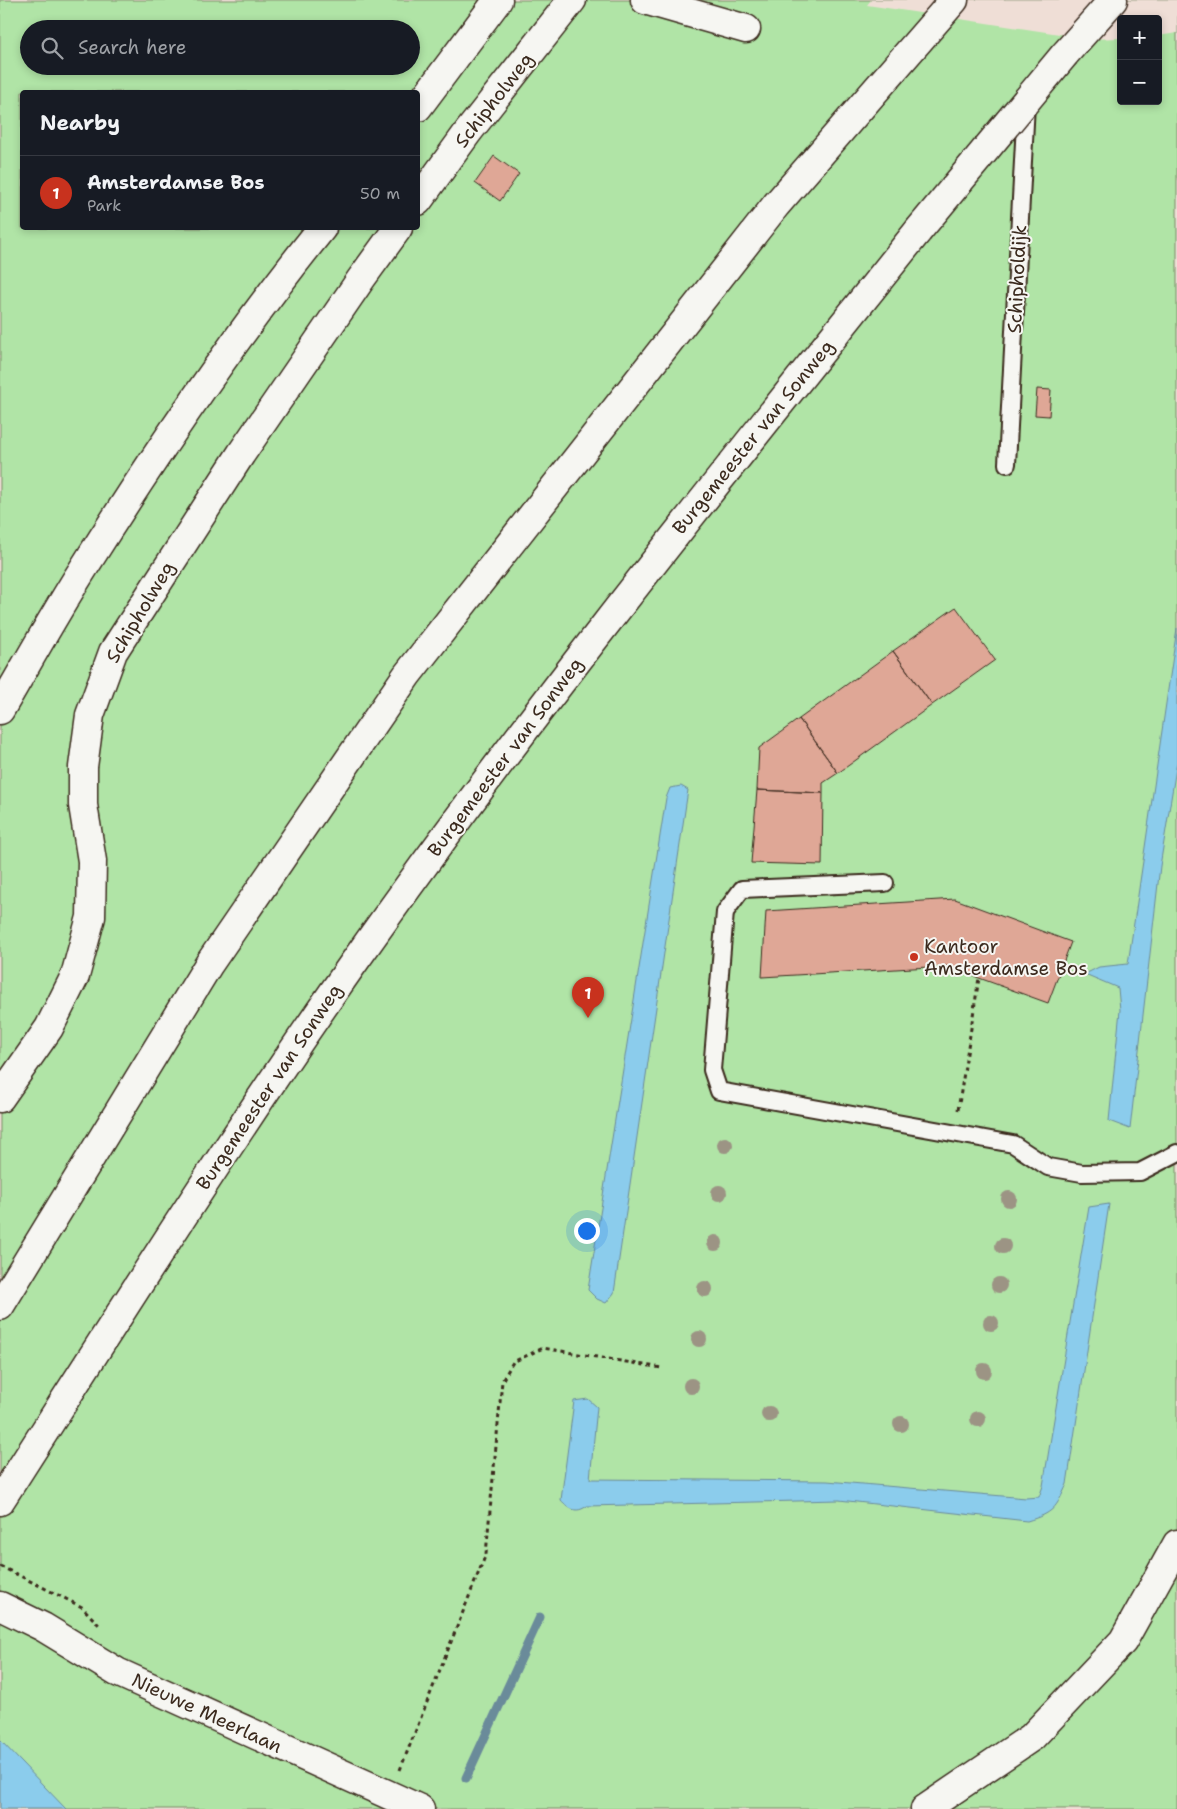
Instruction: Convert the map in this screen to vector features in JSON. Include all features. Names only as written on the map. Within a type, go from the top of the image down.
[{"type":"main road","points":[[420,105],[498,0]]},
{"type":"main road","name":"Schipholweg","points":[[420,198],[468,132],[572,0]]},
{"type":"main road","points":[[645,0],[746,29]]},
{"type":"main road","points":[[0,1306],[209,964],[407,675],[776,205],[954,0]]},
{"type":"main road","name":"Burgemeester van Sonweg","points":[[0,1501],[234,1137],[354,962],[441,841],[643,574],[918,231],[1065,54],[1114,0]]},
{"type":"main road","points":[[0,710],[84,567],[180,421],[288,270],[320,230]]},
{"type":"main road","name":"Schipholweg","points":[[0,1098],[49,1028],[75,976],[91,917],[92,860],[84,805],[83,766],[90,715],[113,652],[246,446],[397,230]]},
{"type":"main road","points":[[925,1809],[1032,1737],[1123,1641],[1177,1544]]},
{"type":"main road","name":"Nieuwe Meerlaan","points":[[0,1606],[43,1626],[117,1672],[420,1809]]},
{"type":"lane","name":"Schipholdijk","points":[[1007,464],[1026,94]]},
{"type":"lane","points":[[885,883],[742,889],[725,912],[712,1070],[719,1092],[1013,1144],[1048,1167],[1082,1173],[1140,1172],[1177,1153]]},
{"type":"path","points":[[954,1134],[979,978]]},
{"type":"path","points":[[397,1776],[486,1554],[502,1381],[513,1362],[543,1348],[662,1368]]},
{"type":"green space","points":[[0,0],[1177,0],[1177,1809],[0,1809]]},
{"type":"water","points":[[1177,628],[1177,762],[1160,866],[1130,1129],[1109,1121],[1120,1010],[1118,988],[1085,974],[1099,967],[1128,964]]},
{"type":"water","points":[[681,786],[688,790],[614,1293],[606,1303],[597,1299],[588,1290],[666,798],[670,788]]},
{"type":"water","points":[[1109,1204],[1067,1484],[1057,1504],[1049,1512],[1027,1521],[839,1500],[587,1506],[576,1510],[567,1506],[561,1500],[574,1401],[588,1399],[597,1407],[590,1479],[827,1481],[1026,1498],[1039,1497],[1043,1486],[1089,1207]]},
{"type":"water","points":[[0,1740],[66,1809],[0,1809]]},
{"type":"pier","points":[[871,0],[1177,0],[1177,33],[1162,35],[1162,15],[1117,15],[1117,38],[1092,39],[867,5]]},
{"type":"building","points":[[494,156],[519,174],[500,201],[475,183]]},
{"type":"building","points":[[1037,389],[1051,390],[1049,416],[1035,415]]},
{"type":"building","points":[[956,607],[995,660],[932,705],[893,651]]},
{"type":"building","points":[[893,651],[932,705],[838,773],[799,719]]},
{"type":"building","points":[[799,719],[838,773],[823,783],[823,793],[757,790],[759,748]]},
{"type":"building","points":[[757,790],[823,793],[822,865],[751,863]]},
{"type":"building","name":"Kantoor Amsterdamse Bos","points":[[955,899],[1071,942],[1048,1003],[946,966],[762,977],[766,911]]},
{"type":"waterway","points":[[466,1778],[540,1617]]},
{"type":"place","name":"Kantoor Amsterdamse Bos","points":[[914,957]]},
{"type":"place","name":"Amsterdamse Bos","points":[[588,1018]]}]
